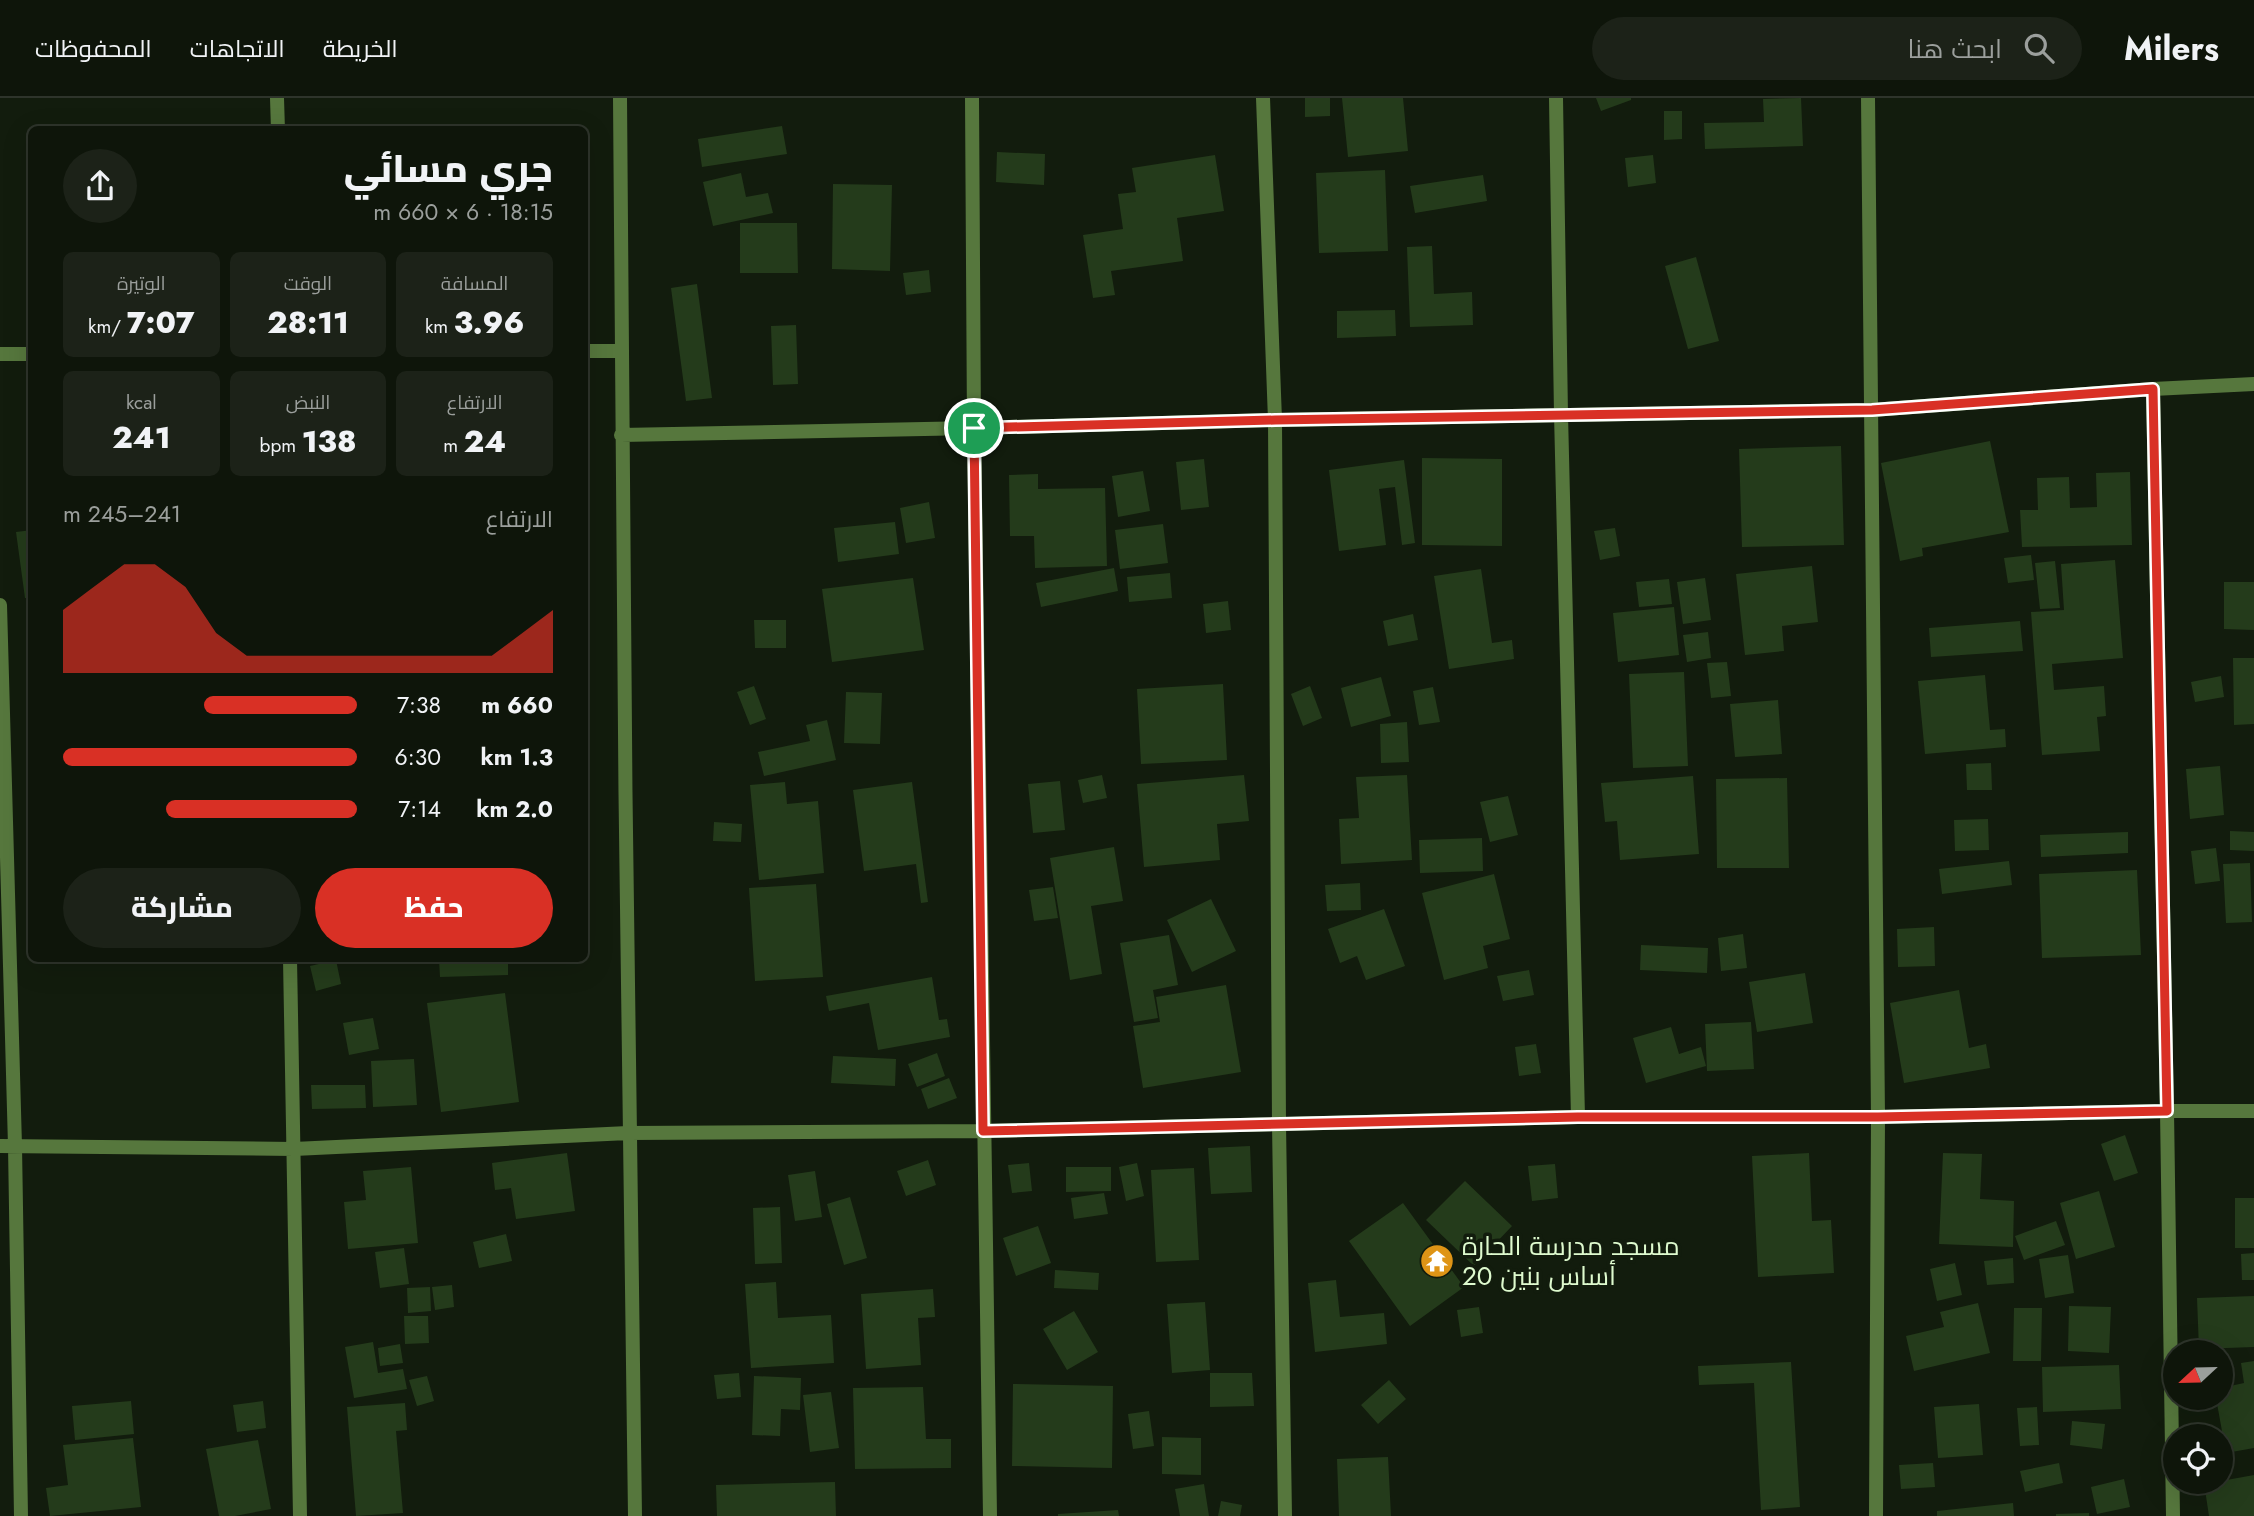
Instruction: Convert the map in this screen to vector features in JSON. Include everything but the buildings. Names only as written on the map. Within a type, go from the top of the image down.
[{"type":"street","points":[[277,98],[278,126]]},
{"type":"street","points":[[620,98],[628,1133],[635,1516]]},
{"type":"street","points":[[972,98],[974,428],[990,1516]]},
{"type":"street","points":[[1263,98],[1275,420],[1279,1124],[1285,1516]]},
{"type":"street","points":[[1556,98],[1578,1117]]},
{"type":"street","points":[[1868,98],[1878,1117],[1875,1516]]},
{"type":"street","points":[[588,351],[622,351]]},
{"type":"street","points":[[0,354],[28,354]]},
{"type":"street","points":[[621,435],[1561,414],[1872,410],[2254,384]]},
{"type":"street","points":[[2153,389],[2173,1516]]},
{"type":"street","points":[[0,606],[7,1146],[20,1516]]},
{"type":"street","points":[[290,962],[300,1516]]},
{"type":"street","points":[[7,1146],[294,1149],[628,1133],[983,1131],[1578,1117],[1878,1117],[2254,1111]]},
{"type":"place","name":"مسجد مدرسة الحارة 20 أساس بنين","points":[[1437,1261]]},
{"type":"route","points":[[2153,389],[2167,1111],[1878,1117],[1578,1117],[983,1131],[974,428],[1561,414],[1872,410],[2153,389]]}]
